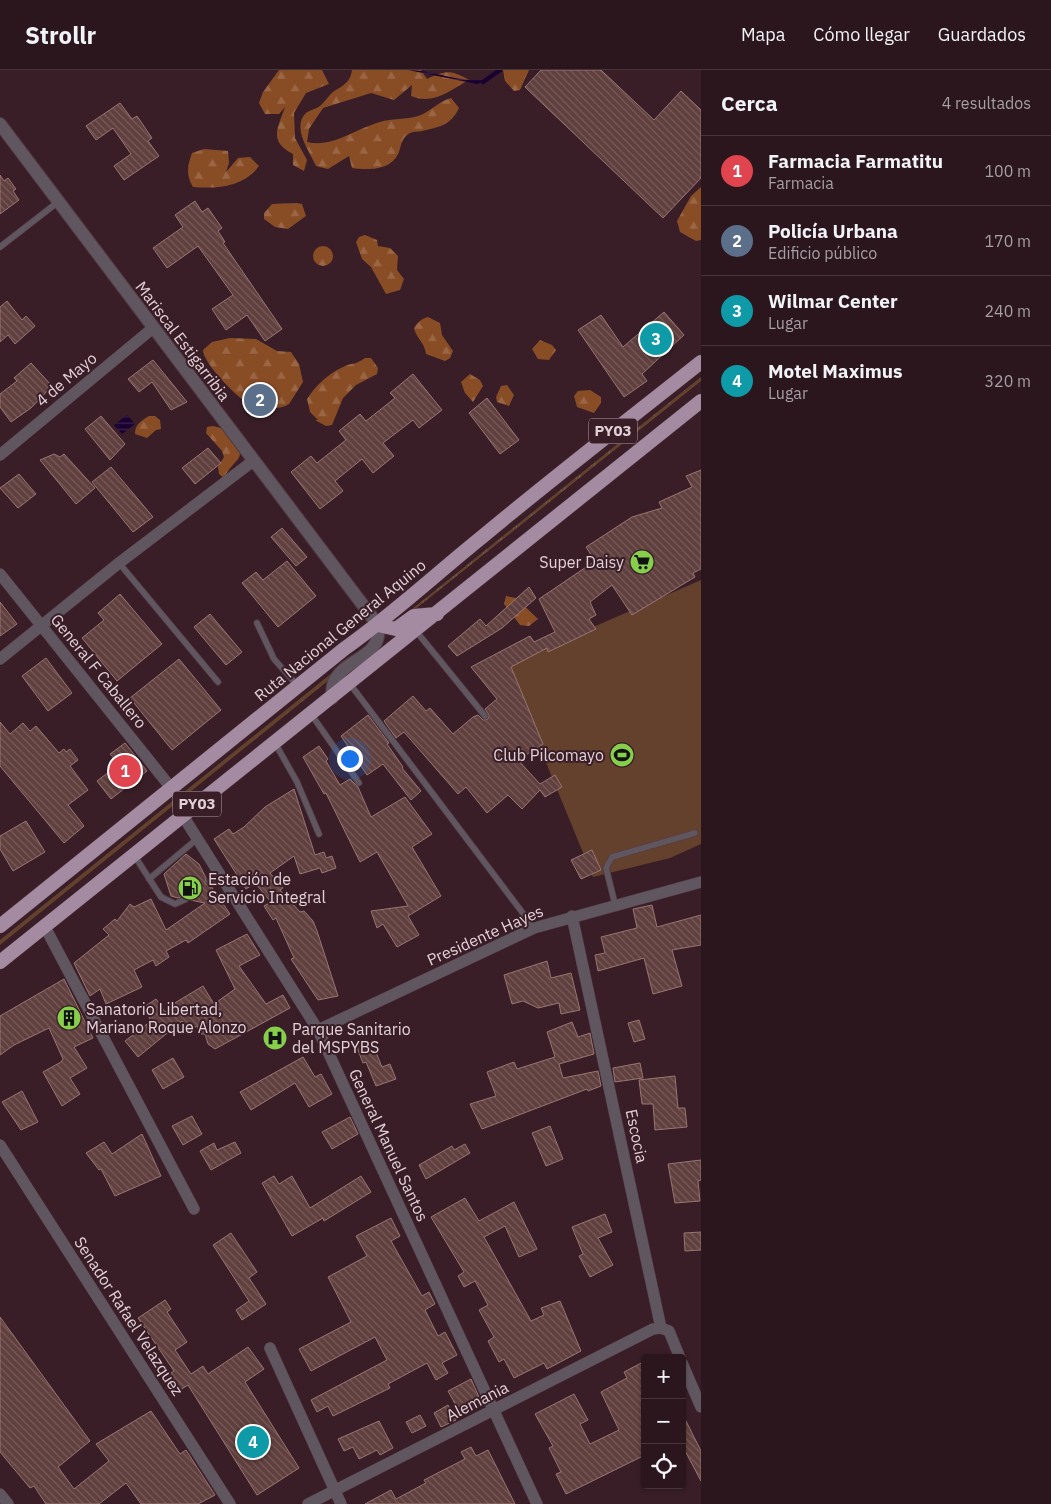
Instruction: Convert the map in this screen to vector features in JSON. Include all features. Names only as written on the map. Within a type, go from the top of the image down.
[{"type":"highway","name":"Ruta Nacional General Aquino","points":[[0,926],[298,686],[378,625],[406,599],[526,500],[701,362]]},
{"type":"highway","name":"PY03","points":[[0,962],[350,684],[701,401]]},
{"type":"highway","points":[[378,625],[396,629],[414,616],[437,614]]},
{"type":"street","name":"Mariscal Estigarribia","points":[[0,124],[378,625]]},
{"type":"street","name":"4 de Mayo","points":[[0,454],[153,328]]},
{"type":"street","points":[[0,659],[119,563],[253,461]]},
{"type":"street","name":"General F Caballero","points":[[0,574],[172,789]]},
{"type":"street","points":[[332,698],[333,686],[337,677],[376,645],[379,636],[378,625]]},
{"type":"street","name":"General Manuel Santos","points":[[182,816],[318,1030],[537,1504]]},
{"type":"street","name":"Presidente Hayes","points":[[318,1030],[534,928],[615,904],[701,882]]},
{"type":"street","name":"Escocia","points":[[572,916],[662,1328],[669,1331],[678,1354]]},
{"type":"street","points":[[45,927],[194,1209]]},
{"type":"street","name":"Senador Rafael Velazquez","points":[[0,1145],[230,1504]]},
{"type":"street","name":"Alemania","points":[[308,1504],[335,1492],[653,1329],[662,1328]]},
{"type":"street","points":[[270,1348],[341,1504]]},
{"type":"street","points":[[686,1372],[701,1407]]},
{"type":"street","points":[[0,1494],[8,1504]]},
{"type":"lane","points":[[0,247],[58,202]]},
{"type":"lane","points":[[119,563],[218,682]]},
{"type":"lane","points":[[257,623],[274,659],[298,686]]},
{"type":"lane","points":[[416,631],[485,716]]},
{"type":"lane","points":[[350,684],[534,928]]},
{"type":"lane","points":[[311,714],[359,783]]},
{"type":"lane","points":[[275,743],[297,782],[319,834]]},
{"type":"lane","points":[[615,904],[606,868],[612,858],[695,833]]},
{"type":"lane","points":[[149,879],[197,839]]},
{"type":"lane","points":[[134,856],[161,897],[175,904],[186,899]]},
{"type":"lane","points":[[208,882],[220,874]]},
{"type":"green space","points":[[279,70],[322,70],[329,84],[306,93],[294,113],[295,138],[307,160],[304,171],[293,165],[293,154],[280,144],[278,139],[278,128],[285,107],[279,114],[265,114],[259,103],[263,92]]},
{"type":"green space","points":[[352,70],[421,70],[427,79],[448,72],[458,74],[469,80],[434,98],[427,99],[411,96],[412,85],[394,100],[371,93],[323,108],[309,129],[307,142],[317,143],[335,140],[380,122],[418,116],[451,98],[459,108],[449,122],[407,135],[402,141],[395,158],[385,166],[372,169],[352,168],[349,156],[328,169],[316,166],[303,140],[300,125],[302,119],[306,113],[320,106],[332,93],[345,84]]},
{"type":"green space","points":[[503,70],[529,70],[520,90],[514,91],[505,81]]},
{"type":"green space","points":[[204,149],[228,151],[229,163],[226,172],[238,158],[250,157],[259,166],[246,178],[229,185],[211,188],[193,187],[188,175],[190,158],[192,153]]},
{"type":"green space","points":[[701,187],[701,240],[696,241],[680,232],[677,221],[691,196]]},
{"type":"green space","points":[[272,204],[302,204],[306,216],[288,229],[275,227],[264,219],[264,213]]},
{"type":"green space","points":[[365,235],[377,240],[378,246],[390,248],[398,256],[397,270],[404,279],[400,290],[386,294],[371,267],[362,259],[356,242],[359,237]]},
{"type":"green space","points":[[323,246],[330,249],[333,256],[330,263],[323,266],[316,263],[313,256],[316,249]]},
{"type":"green space","points":[[428,317],[440,323],[442,335],[453,351],[450,358],[445,361],[426,354],[415,332],[414,328],[417,324]]},
{"type":"green space","points":[[230,338],[256,339],[277,351],[291,352],[299,364],[303,382],[289,404],[280,408],[251,405],[228,387],[208,363],[203,350],[212,342]]},
{"type":"green space","points":[[540,340],[552,345],[556,350],[549,360],[538,359],[532,349]]},
{"type":"green space","points":[[365,358],[371,358],[378,368],[377,374],[356,385],[343,398],[332,425],[326,426],[315,420],[318,420],[310,412],[307,399],[314,389],[332,373]]},
{"type":"green space","points":[[470,374],[480,380],[483,386],[473,402],[465,393],[461,382]]},
{"type":"green space","points":[[701,377],[701,381],[413,611],[412,609]]},
{"type":"green space","points":[[507,385],[514,395],[509,406],[497,402],[496,397],[501,386]]},
{"type":"green space","points":[[590,390],[601,397],[601,403],[594,413],[577,407],[574,396],[578,391]]},
{"type":"green space","points":[[149,416],[155,416],[160,420],[161,429],[156,430],[147,438],[135,434],[137,425]]},
{"type":"green space","points":[[213,426],[229,430],[240,453],[224,478],[219,474],[218,467],[224,457],[222,451],[206,433],[207,427]]},
{"type":"green space","name":"Club Pilcomayo","points":[[701,580],[701,844],[670,858],[593,877],[506,665]]},
{"type":"green space","points":[[506,596],[516,598],[538,619],[529,626],[520,625],[504,604]]},
{"type":"green space","points":[[360,652],[360,655],[0,945],[0,940]]},
{"type":"shaded area","points":[[408,70],[467,80],[486,79],[488,81],[477,84]]},
{"type":"shaded area","points":[[127,415],[135,424],[122,434],[114,425]]},
{"type":"building","points":[[541,70],[601,70],[654,120],[681,91],[701,110],[701,178],[663,218],[525,87]]},
{"type":"building","points":[[120,103],[132,119],[137,116],[152,138],[148,141],[159,156],[124,180],[114,166],[131,154],[113,128],[96,140],[86,126]]},
{"type":"building","points":[[0,175],[4,181],[8,178],[16,189],[13,191],[19,200],[0,214]]},
{"type":"building","points":[[195,201],[202,212],[208,208],[222,228],[218,231],[225,242],[223,243],[282,329],[265,341],[247,315],[226,330],[212,309],[233,295],[198,246],[167,268],[153,248],[183,227],[175,215]]},
{"type":"building","points":[[7,301],[22,320],[26,316],[35,326],[15,344],[8,335],[0,342],[0,307]]},
{"type":"building","points":[[664,312],[684,335],[642,374],[647,381],[624,397],[578,330],[601,315],[623,347]]},
{"type":"building","points":[[153,360],[187,402],[171,410],[152,382],[139,392],[128,379]]},
{"type":"building","points":[[31,363],[52,386],[31,408],[11,422],[0,407],[0,394],[17,381],[14,378]]},
{"type":"building","points":[[413,374],[442,410],[419,428],[413,420],[383,443],[394,456],[373,473],[362,459],[335,481],[343,491],[320,509],[291,472],[311,456],[317,463],[346,440],[339,431],[360,414],[366,421],[395,398],[390,393]]},
{"type":"building","points":[[487,398],[519,440],[500,454],[469,413]]},
{"type":"building","points":[[101,416],[125,444],[110,460],[85,429]]},
{"type":"building","points":[[208,448],[221,463],[195,484],[182,468]]},
{"type":"building","points":[[54,454],[60,457],[64,454],[95,488],[76,504],[40,460]]},
{"type":"building","points":[[111,467],[153,517],[133,532],[92,482]]},
{"type":"building","points":[[701,470],[701,569],[693,573],[695,577],[632,615],[612,585],[590,602],[596,615],[589,619],[596,629],[548,652],[547,648],[511,667],[543,744],[518,760],[540,784],[555,775],[562,787],[545,797],[540,790],[522,809],[508,795],[487,813],[466,787],[458,794],[404,732],[396,738],[384,721],[413,696],[426,711],[430,708],[453,734],[473,717],[478,715],[483,720],[488,719],[489,715],[485,709],[497,699],[471,667],[530,636],[534,642],[555,632],[539,599],[595,561],[586,547],[632,517],[662,508],[659,502],[692,487],[686,476]]},
{"type":"building","points":[[19,474],[36,494],[18,508],[0,488]]},
{"type":"building","points":[[282,528],[307,557],[296,566],[271,537]]},
{"type":"building","points":[[287,561],[316,596],[278,627],[242,583],[256,572],[263,580]]},
{"type":"building","points":[[529,587],[536,598],[502,628],[457,656],[448,646],[480,619],[486,626]]},
{"type":"building","points":[[120,594],[162,644],[117,681],[82,638],[104,620],[98,613]]},
{"type":"building","points":[[0,602],[17,624],[0,636]]},
{"type":"building","points":[[210,614],[242,652],[226,665],[194,627]]},
{"type":"building","points":[[46,658],[72,693],[48,711],[22,676]]},
{"type":"building","points":[[179,659],[221,710],[172,750],[130,698]]},
{"type":"building","points":[[368,715],[389,743],[387,744],[402,768],[421,791],[411,800],[383,764],[367,775],[341,736]]},
{"type":"building","points":[[0,722],[10,734],[23,723],[30,731],[36,726],[59,753],[64,749],[66,752],[70,749],[78,760],[70,766],[88,790],[68,805],[84,826],[64,843],[0,766]]},
{"type":"building","points":[[125,743],[147,771],[111,799],[97,781],[119,764],[110,754]]},
{"type":"building","points":[[319,746],[328,759],[326,761],[340,785],[350,779],[358,787],[371,817],[405,797],[432,834],[412,847],[441,896],[408,916],[419,935],[397,947],[383,924],[377,928],[371,911],[408,906],[377,852],[360,862],[326,793],[324,794],[303,757]]},
{"type":"building","points":[[294,789],[315,855],[324,852],[326,858],[332,856],[336,868],[322,873],[320,868],[300,874],[294,856],[270,873],[283,888],[280,890],[300,912],[304,911],[313,921],[317,931],[338,996],[318,1000],[291,959],[294,958],[276,918],[273,920],[264,906],[271,902],[255,883],[246,889],[214,839],[229,829],[233,834],[244,827],[265,807]]},
{"type":"building","points":[[26,821],[45,852],[13,871],[0,849],[0,836]]},
{"type":"building","points":[[592,850],[601,870],[581,879],[571,860]]},
{"type":"building","points":[[186,854],[199,864],[206,878],[205,884],[211,886],[230,914],[188,943],[186,940],[166,951],[169,957],[156,966],[153,960],[134,970],[142,987],[106,1004],[100,989],[90,996],[74,963],[109,935],[103,929],[115,919],[117,921],[130,904],[134,907],[151,899],[166,930],[205,903],[190,900],[187,894],[178,898],[171,896],[164,874]]},
{"type":"building","points":[[652,905],[657,927],[701,915],[701,945],[672,950],[682,986],[653,994],[644,958],[598,971],[595,955],[605,953],[601,937],[637,928],[633,909]]},
{"type":"building","points":[[247,934],[260,955],[239,966],[266,1004],[283,995],[290,1008],[215,1049],[208,1044],[205,1034],[201,1034],[197,1026],[188,1031],[182,1021],[138,1057],[125,1041],[151,1021],[144,1007],[156,999],[165,1012],[173,1004],[203,986],[214,1004],[235,989],[216,950]]},
{"type":"building","points":[[547,961],[551,978],[571,973],[580,1010],[561,1014],[559,1003],[538,1008],[523,1001],[512,1004],[504,975]]},
{"type":"building","points":[[64,979],[93,1038],[74,1047],[87,1068],[70,1078],[80,1094],[62,1106],[43,1072],[63,1059],[49,1028],[14,1045],[0,1055],[0,1016]]},
{"type":"building","points":[[639,1020],[645,1039],[634,1042],[628,1023]]},
{"type":"building","points":[[572,1022],[578,1037],[590,1033],[594,1054],[559,1064],[563,1078],[598,1071],[601,1086],[588,1091],[587,1089],[482,1129],[470,1104],[496,1096],[487,1072],[514,1062],[517,1069],[555,1057],[547,1032]]},
{"type":"building","points":[[367,1041],[371,1052],[375,1050],[382,1067],[390,1064],[396,1079],[376,1086],[366,1062],[363,1063],[356,1045]]},
{"type":"building","points":[[303,1057],[315,1077],[321,1074],[332,1094],[309,1107],[295,1083],[251,1110],[240,1092]]},
{"type":"building","points":[[173,1058],[184,1077],[163,1089],[152,1070]]},
{"type":"building","points":[[640,1063],[643,1078],[615,1082],[613,1068]]},
{"type":"building","points":[[675,1076],[678,1108],[685,1108],[687,1127],[655,1130],[653,1104],[642,1104],[639,1080]]},
{"type":"building","points":[[22,1091],[38,1122],[21,1130],[2,1102]]},
{"type":"building","points":[[192,1116],[202,1134],[183,1145],[172,1126]]},
{"type":"building","points":[[350,1117],[358,1134],[332,1149],[322,1132]]},
{"type":"building","points":[[550,1126],[563,1159],[546,1166],[532,1133]]},
{"type":"building","points":[[142,1134],[161,1176],[115,1196],[101,1169],[99,1170],[86,1153],[104,1142],[112,1154]]},
{"type":"building","points":[[235,1142],[241,1153],[211,1170],[200,1151],[214,1143],[217,1150]]},
{"type":"building","points":[[465,1144],[470,1153],[426,1179],[419,1165],[452,1146],[454,1150]]},
{"type":"building","points":[[701,1160],[701,1180],[698,1181],[700,1201],[675,1203],[668,1164]]},
{"type":"building","points":[[274,1176],[279,1184],[292,1176],[310,1208],[361,1176],[371,1192],[324,1221],[323,1218],[292,1236],[262,1183]]},
{"type":"building","points":[[465,1198],[479,1221],[514,1202],[537,1249],[519,1257],[505,1226],[484,1237],[531,1321],[544,1315],[541,1308],[560,1301],[581,1351],[547,1369],[544,1363],[514,1378],[504,1359],[499,1362],[488,1341],[494,1337],[479,1310],[488,1305],[475,1281],[464,1287],[458,1276],[464,1272],[431,1217]]},
{"type":"building","points":[[605,1214],[612,1232],[598,1238],[613,1265],[590,1277],[579,1256],[583,1254],[572,1227]]},
{"type":"building","points":[[391,1218],[400,1236],[391,1241],[422,1296],[429,1292],[435,1304],[425,1310],[438,1336],[445,1332],[457,1355],[442,1363],[448,1373],[436,1380],[427,1363],[388,1384],[390,1388],[333,1416],[328,1406],[317,1412],[311,1400],[387,1360],[375,1337],[311,1371],[299,1349],[351,1322],[328,1277],[367,1256],[356,1236]]},
{"type":"building","points":[[701,1232],[701,1250],[685,1251],[684,1233]]},
{"type":"building","points":[[231,1233],[257,1272],[249,1278],[266,1304],[242,1320],[236,1310],[249,1301],[213,1245]]},
{"type":"building","points":[[165,1300],[171,1309],[167,1312],[187,1342],[175,1350],[191,1374],[203,1366],[208,1374],[248,1347],[264,1369],[245,1382],[299,1468],[257,1495],[188,1385],[180,1390],[169,1374],[174,1371],[138,1318]]},
{"type":"building","points":[[0,1317],[90,1441],[58,1467],[74,1489],[109,1461],[96,1444],[151,1411],[180,1454],[186,1450],[215,1495],[198,1504],[141,1504],[126,1483],[99,1504],[46,1504],[34,1486],[30,1488],[0,1452]]},
{"type":"building","points":[[641,1363],[641,1457],[566,1494],[556,1474],[561,1472],[549,1448],[553,1446],[535,1414],[574,1394],[588,1420],[580,1424],[590,1444],[619,1430],[601,1392],[627,1378],[624,1372]]},
{"type":"building","points":[[471,1379],[479,1397],[458,1409],[448,1391]]},
{"type":"building","points":[[448,1405],[456,1420],[441,1427],[434,1413]]},
{"type":"building","points":[[420,1415],[426,1426],[412,1433],[406,1422]]},
{"type":"building","points":[[379,1421],[393,1448],[380,1455],[377,1450],[359,1459],[353,1447],[344,1451],[338,1439]]},
{"type":"building","points":[[686,1421],[701,1451],[701,1481],[686,1453]]},
{"type":"building","points":[[471,1447],[476,1456],[488,1450],[515,1504],[365,1504],[391,1490],[396,1499],[426,1483],[424,1480],[465,1459],[461,1452]]},
{"type":"waterway","points":[[483,82],[500,70]]},
{"type":"place","name":"Wilmar Center","points":[[656,339]]},
{"type":"place","name":"Policía Urbana","points":[[260,400]]},
{"type":"place","name":"Super Daisy","points":[[642,562]]},
{"type":"place","name":"Club Pilcomayo","points":[[622,755]]},
{"type":"place","name":"Farmacia Farmatitu","points":[[125,771]]},
{"type":"place","name":"Estación de Servicio Integral","points":[[190,888]]},
{"type":"place","name":"Sanatorio Libertad, Mariano Roque Alonzo","points":[[69,1018]]},
{"type":"place","name":"Parque Sanitario del MSPYBS","points":[[275,1038]]},
{"type":"place","name":"Motel Maximus","points":[[253,1442]]}]
